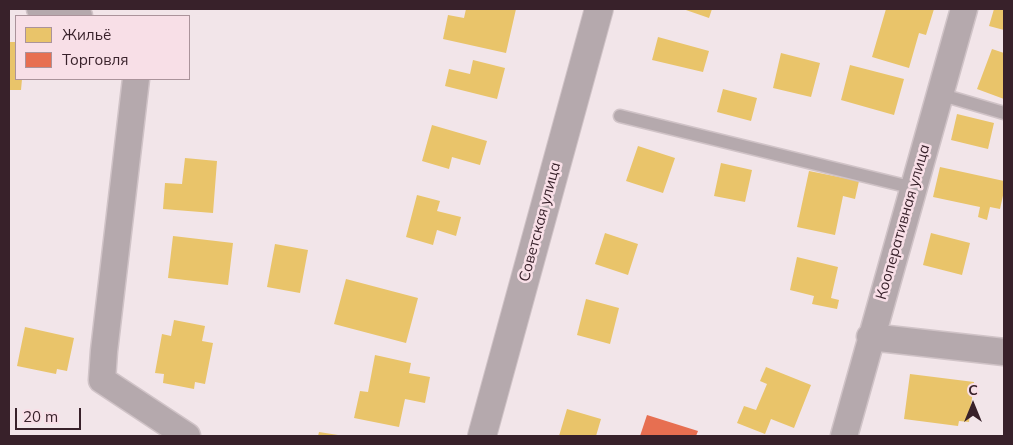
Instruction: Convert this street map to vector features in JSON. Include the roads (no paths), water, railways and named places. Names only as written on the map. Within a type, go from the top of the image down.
[{"type":"street","points":[[40,9],[73,15]]},
{"type":"street","name":"Советская улица","points":[[482,436],[599,9]]},
{"type":"street","name":"Кооперативная улица","points":[[844,436],[870,337],[964,9]]},
{"type":"street","points":[[136,80],[102,380],[187,436]]},
{"type":"street","points":[[870,337],[1004,352]]},
{"type":"lane","points":[[939,94],[1004,113]]},
{"type":"lane","points":[[620,116],[914,188]]}]
